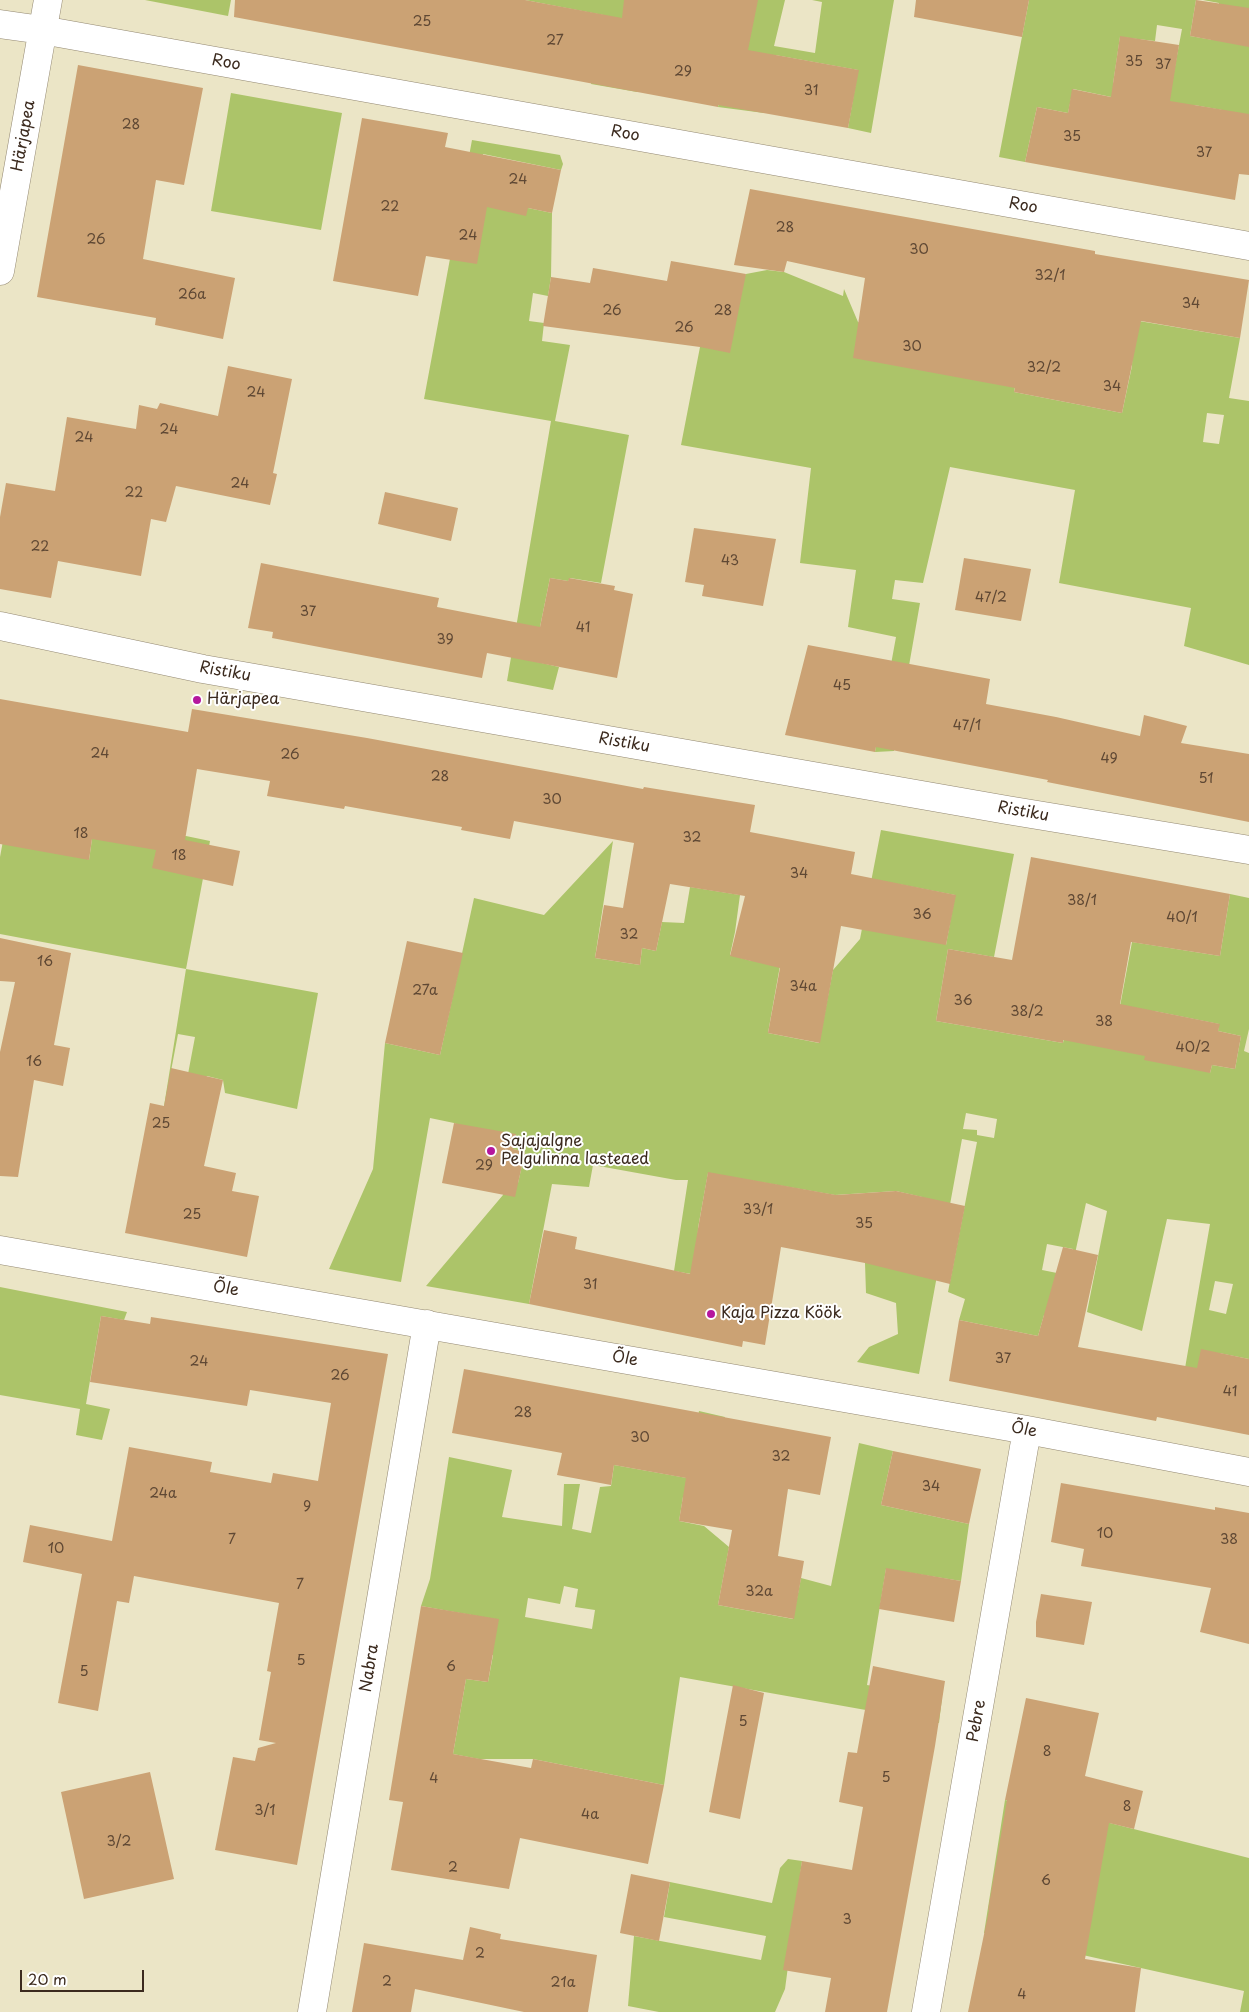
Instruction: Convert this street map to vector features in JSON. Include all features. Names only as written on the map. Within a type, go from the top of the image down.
[{"type":"street","name":"Härjapea","points":[[0,271],[48,0]]},
{"type":"street","name":"Roo","points":[[0,24],[1249,246]]},
{"type":"street","name":"Ristiku","points":[[0,626],[213,670],[1007,810],[1249,850]]},
{"type":"street","name":"Õle","points":[[0,1250],[1027,1430],[1249,1472]]},
{"type":"street","name":"Nabra","points":[[312,2012],[427,1324]]},
{"type":"street","name":"Pebre","points":[[926,2012],[1027,1430]]},
{"type":"green space","points":[[145,0],[231,0],[228,16]]},
{"type":"green space","points":[[525,0],[785,0],[774,46],[815,53],[822,2],[812,0],[894,0],[871,133],[848,128],[858,70],[775,55],[764,113],[718,107],[728,51],[648,37],[637,92],[591,84],[603,15]]},
{"type":"green space","points":[[1029,0],[1196,0],[1190,36],[1213,40],[1219,3],[1203,0],[1249,0],[1249,127],[1222,110],[1194,105],[1165,119],[1182,29],[1157,25],[1155,41],[1120,37],[1113,84],[1121,99],[1073,89],[1068,113],[1037,107],[1025,162],[999,157]]},
{"type":"green space","points":[[231,93],[342,113],[321,230],[211,211]]},
{"type":"green space","points":[[472,140],[560,155],[563,164],[561,170],[483,154],[475,191],[528,208],[552,213],[551,277],[548,296],[533,293],[529,321],[544,323],[542,341],[570,345],[555,421],[629,435],[601,583],[570,578],[568,581],[550,578],[533,661],[559,667],[553,690],[507,681],[551,421],[424,399]]},
{"type":"green space","points":[[767,270],[784,272],[843,296],[844,289],[858,322],[1016,382],[1014,392],[1122,413],[1132,366],[1133,320],[1240,338],[1229,398],[1249,401],[1249,665],[1184,646],[1191,608],[1059,583],[1075,490],[950,467],[923,583],[895,580],[892,599],[920,603],[894,751],[875,752],[896,637],[848,627],[856,570],[800,563],[811,468],[681,445],[700,347],[746,274]],"holes":[[[1207,413],[1224,415],[1219,444],[1203,442]]]},
{"type":"green space","points":[[0,805],[89,860],[92,839],[186,836],[210,841],[186,969],[0,934],[0,857],[5,830]]},
{"type":"green space","points":[[881,830],[1014,854],[994,957],[948,949],[936,1021],[1063,1043],[1072,995],[1112,1049],[1132,942],[1220,956],[1230,894],[1249,898],[1249,1029],[1244,1051],[1249,1053],[1249,1359],[1219,1353],[1176,1420],[1210,1224],[1167,1219],[1142,1331],[1087,1312],[1107,1211],[1086,1203],[1061,1318],[1044,1315],[1038,1336],[959,1320],[965,1299],[948,1292],[977,1142],[962,1139],[919,1374],[857,1362],[869,1347],[898,1334],[896,1303],[866,1293],[865,1263],[922,1197],[896,1191],[835,1195],[708,1173],[698,1228],[697,1275],[674,1271],[688,1180],[676,1180],[593,1165],[589,1187],[552,1184],[529,1304],[426,1286],[503,1195],[505,1181],[518,1183],[525,1152],[513,1149],[454,1123],[430,1118],[401,1282],[329,1269],[373,1169],[385,1043],[440,1055],[474,898],[544,915],[613,841],[595,958],[640,965],[642,948],[656,951],[662,922],[684,923],[690,887],[740,895],[730,955],[752,961],[781,960],[768,1033],[819,1043],[833,970],[860,939]],"holes":[[[898,884],[955,895],[946,945]],[[1154,1011],[1219,1024],[1218,1031],[1241,1036],[1235,1069],[1212,1065],[1210,1073]],[[966,1113],[997,1119],[994,1138],[977,1135],[977,1130],[963,1129]],[[1047,1244],[1073,1249],[1067,1275],[1042,1270]],[[1215,1281],[1233,1284],[1226,1314],[1209,1310]]]},
{"type":"green space","points":[[186,969],[318,993],[297,1109],[225,1093],[223,1080],[207,1076],[178,1108],[164,1106]],"holes":[[[178,1034],[195,1037],[188,1074],[171,1071]]]},
{"type":"green space","points":[[0,1287],[127,1312],[124,1320],[101,1316],[86,1404],[110,1409],[102,1440],[76,1435],[80,1409],[0,1395]]},
{"type":"green space","points":[[699,1411],[725,1417],[708,1500],[683,1497],[679,1521],[704,1526],[729,1547],[718,1605],[793,1619],[801,1578],[831,1586],[859,1443],[893,1451],[881,1505],[969,1524],[961,1581],[886,1569],[867,1685],[942,1698],[939,1723],[680,1677],[664,1785],[533,1759],[479,1759],[453,1754],[466,1679],[488,1682],[493,1655],[471,1651],[477,1616],[421,1606],[430,1579],[449,1457],[512,1470],[502,1517],[562,1526],[564,1484],[580,1484],[572,1529],[591,1533],[600,1487],[611,1486],[614,1465],[687,1478]],"holes":[[[564,1586],[578,1589],[575,1607],[595,1610],[592,1629],[525,1617],[528,1598],[560,1604]]]},
{"type":"green space","points":[[1005,1800],[1058,1810],[1249,1858],[1249,2012],[1240,2012],[1244,1991],[984,1933]]},
{"type":"green space","points":[[788,1859],[802,1861],[785,1989],[775,2012],[659,2012],[628,2006],[634,1936],[761,1960],[766,1936],[664,1917],[670,1882],[772,1903],[780,1868]]},
{"type":"building","points":[[235,0],[525,0],[622,18],[624,0],[758,0],[748,50],[859,70],[848,128],[718,105],[718,107],[234,17]]},
{"type":"building","points":[[916,0],[1029,0],[1022,37],[914,17]]},
{"type":"building","points":[[1196,0],[1249,8],[1249,47],[1190,36]]},
{"type":"building","points":[[1120,36],[1179,45],[1170,101],[1249,114],[1249,175],[1239,174],[1235,200],[1025,162],[1037,107],[1068,113],[1072,89],[1111,97]]},
{"type":"building","points":[[78,65],[203,88],[184,185],[156,180],[143,259],[235,278],[223,339],[155,325],[156,318],[37,297]]},
{"type":"building","points":[[362,118],[448,133],[445,147],[561,170],[552,213],[528,208],[526,216],[487,207],[477,264],[426,256],[418,296],[333,281]]},
{"type":"building","points":[[750,189],[1095,251],[1095,254],[1249,280],[1240,338],[1141,321],[1122,413],[1014,392],[1015,388],[853,358],[865,278],[787,261],[784,272],[734,265]]},
{"type":"building","points":[[671,261],[746,274],[730,353],[700,347],[543,326],[551,277],[590,283],[593,268],[667,281]]},
{"type":"building","points":[[228,366],[292,379],[273,473],[277,474],[270,505],[176,486],[166,522],[151,519],[141,576],[58,561],[51,598],[0,589],[0,517],[6,483],[55,491],[67,417],[136,429],[139,405],[157,409],[160,403],[218,416]]},
{"type":"building","points":[[385,492],[458,508],[451,541],[378,524]]},
{"type":"building","points":[[694,528],[776,539],[763,606],[702,596],[704,585],[685,582]]},
{"type":"building","points":[[964,558],[1031,569],[1021,621],[955,610]]},
{"type":"building","points":[[261,563],[439,598],[437,607],[540,627],[550,578],[568,581],[569,578],[615,586],[614,590],[633,594],[617,678],[487,653],[482,678],[272,638],[273,632],[248,628]]},
{"type":"building","points":[[808,645],[990,679],[986,704],[1056,717],[1140,736],[1144,715],[1187,726],[1181,743],[1249,754],[1249,822],[1047,782],[1048,780],[876,747],[875,752],[785,735]]},
{"type":"building","points":[[0,699],[188,732],[192,709],[367,738],[643,789],[644,787],[755,805],[750,832],[855,852],[851,874],[956,895],[946,945],[841,926],[820,1043],[768,1033],[780,968],[730,956],[745,896],[670,884],[656,951],[642,948],[640,965],[595,958],[604,905],[623,908],[634,843],[514,821],[510,839],[461,830],[462,827],[345,806],[344,809],[267,796],[270,781],[197,769],[185,840],[240,851],[233,886],[152,868],[156,850],[92,839],[89,860],[0,844]]},
{"type":"building","points":[[1031,857],[1230,894],[1220,956],[1131,942],[1120,1004],[1220,1024],[1218,1031],[1241,1036],[1235,1069],[1212,1065],[1210,1073],[1144,1060],[1145,1056],[1063,1040],[1063,1043],[936,1021],[948,949],[1012,960]]},
{"type":"building","points":[[0,938],[71,953],[54,1045],[70,1048],[63,1086],[34,1080],[18,1177],[0,1176],[0,1052],[15,982],[0,981]]},
{"type":"building","points":[[407,941],[463,953],[440,1055],[385,1043]]},
{"type":"building","points":[[171,1068],[223,1080],[204,1166],[236,1173],[232,1191],[259,1196],[247,1257],[125,1233],[150,1103],[164,1106]]},
{"type":"building","points":[[454,1123],[516,1134],[513,1149],[525,1152],[515,1197],[442,1183]]},
{"type":"building","points":[[708,1172],[836,1195],[896,1191],[965,1206],[950,1284],[865,1263],[781,1247],[765,1345],[743,1341],[742,1347],[529,1304],[544,1230],[577,1237],[575,1249],[690,1274]]},
{"type":"building","points":[[1063,1247],[1098,1255],[1078,1347],[1197,1368],[1201,1349],[1249,1359],[1249,1435],[1157,1417],[1156,1421],[949,1381],[959,1320],[1038,1336]]},
{"type":"building","points":[[101,1316],[150,1324],[151,1317],[388,1354],[297,1865],[215,1850],[233,1757],[255,1761],[258,1748],[276,1743],[259,1740],[271,1672],[267,1671],[279,1603],[134,1576],[129,1603],[117,1601],[98,1711],[58,1703],[82,1574],[23,1562],[30,1525],[112,1541],[129,1447],[212,1462],[210,1472],[271,1483],[273,1473],[318,1481],[331,1403],[250,1390],[247,1406],[90,1382]]},
{"type":"building","points":[[464,1369],[831,1437],[820,1495],[788,1489],[778,1556],[804,1561],[794,1619],[718,1605],[732,1530],[679,1521],[686,1478],[614,1465],[611,1485],[557,1475],[562,1453],[452,1433]]},
{"type":"building","points":[[893,1451],[981,1469],[969,1524],[881,1505]]},
{"type":"building","points":[[1061,1483],[1215,1510],[1215,1507],[1249,1513],[1249,1644],[1200,1632],[1211,1588],[1081,1566],[1084,1549],[1051,1542]]},
{"type":"building","points":[[886,1568],[961,1581],[954,1622],[879,1609]]},
{"type":"building","points":[[1041,1594],[1092,1602],[1084,1645],[1036,1637],[1036,1622]]},
{"type":"building","points":[[421,1606],[499,1619],[488,1682],[466,1679],[453,1754],[531,1768],[533,1759],[664,1785],[648,1864],[520,1838],[509,1889],[391,1870],[403,1802],[389,1800]]},
{"type":"building","points":[[873,1666],[945,1681],[887,2012],[825,2012],[831,1978],[783,1970],[802,1861],[852,1870],[863,1807],[839,1802],[848,1752],[857,1753]]},
{"type":"building","points":[[733,1685],[764,1693],[740,1819],[709,1812]]},
{"type":"building","points":[[1026,1698],[1099,1713],[1085,1776],[1143,1791],[1134,1829],[1109,1823],[1085,1959],[1141,1968],[1135,2012],[968,2012],[989,1910],[1007,1800],[1005,1800]]},
{"type":"building","points":[[150,1772],[174,1879],[84,1899],[61,1792]]},
{"type":"building","points":[[631,1874],[670,1882],[659,1941],[620,1933]]},
{"type":"building","points":[[470,1927],[501,1934],[500,1939],[597,1955],[588,2012],[524,2012],[415,1989],[411,2012],[352,2012],[364,1943],[463,1960]]},
{"type":"place","name":"Härjapea","points":[[197,700]]},
{"type":"place","name":"Sajajalgne Pelgulinna lasteaed","points":[[491,1151]]},
{"type":"place","name":"Kaja Pizza Köök","points":[[711,1314]]}]
